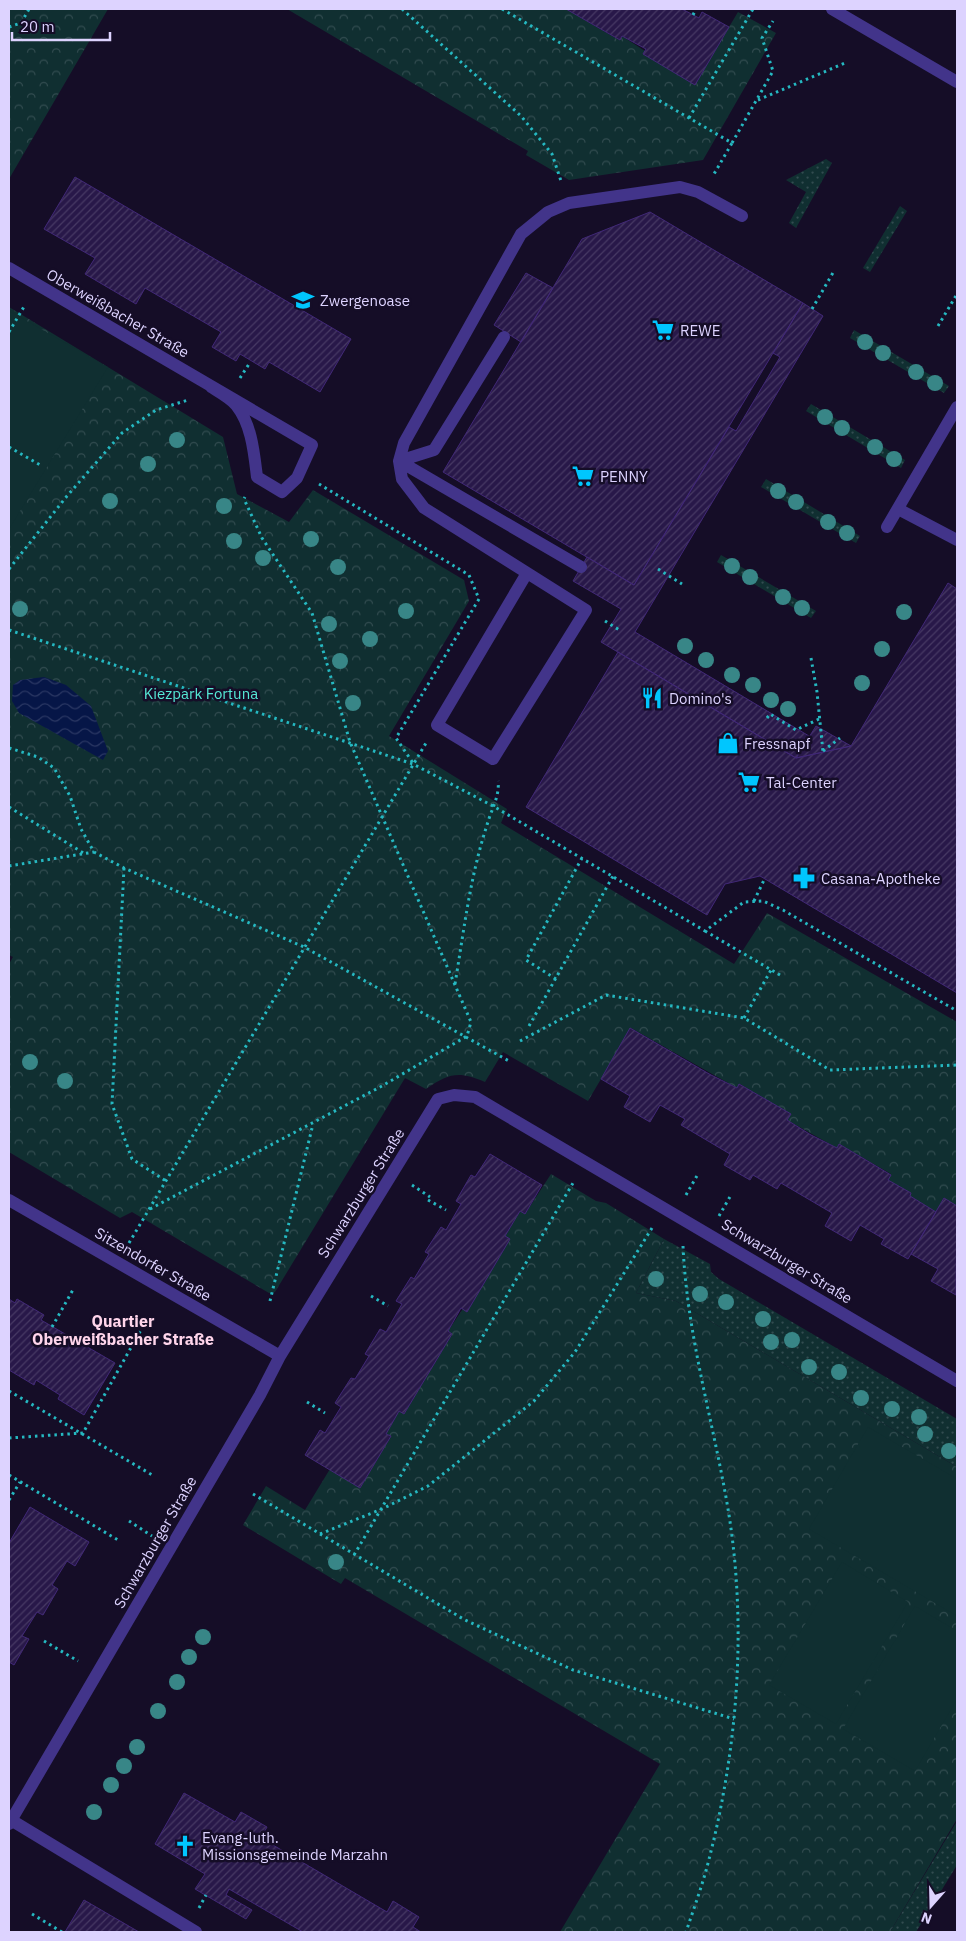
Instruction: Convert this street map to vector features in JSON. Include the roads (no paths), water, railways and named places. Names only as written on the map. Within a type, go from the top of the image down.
[{"type":"street","points":[[832,9],[957,82]]},
{"type":"street","points":[[527,573],[437,725],[493,759],[586,610],[424,508],[402,479],[399,461],[404,443],[521,234],[548,212],[569,203],[680,187],[702,194],[742,216]]},
{"type":"street","name":"Oberweißbacher Straße","points":[[9,268],[312,445],[296,478],[282,492],[257,476],[253,445],[245,421],[236,404],[211,387]]},
{"type":"street","points":[[399,461],[434,450],[504,337]]},
{"type":"street","points":[[887,527],[957,407]]},
{"type":"street","points":[[399,461],[581,568]]},
{"type":"street","points":[[898,509],[957,540]]},
{"type":"street","name":"Schwarzburger Straße","points":[[196,1932],[10,1822],[260,1395],[280,1356],[438,1099],[454,1095],[475,1097],[957,1381]]},
{"type":"street","name":"Sitzendorfer Straße","points":[[9,1200],[280,1356]]},
{"type":"water","points":[[44,677],[66,685],[91,706],[108,751],[103,760],[19,713],[12,701],[13,685],[20,680]]},
{"type":"place","name":"Zwergenoase","points":[[303,300]]},
{"type":"place","name":"REWE","points":[[663,330]]},
{"type":"place","name":"PENNY","points":[[583,476]]},
{"type":"place","name":"Domino's","points":[[652,698]]},
{"type":"place","name":"Fressnapf","points":[[728,743]]},
{"type":"place","name":"Tal-Center","points":[[749,782]]},
{"type":"place","name":"Casana-Apotheke","points":[[804,878]]},
{"type":"place","name":"Evang-luth. Missionsgemeinde Marzahn","points":[[185,1846]]},
{"type":"district","name":"Quartier Oberweißbacher Straße","points":[[123,1330]]},
{"type":"park label","name":"Kiezpark Fortuna","points":[[201,693]]}]
